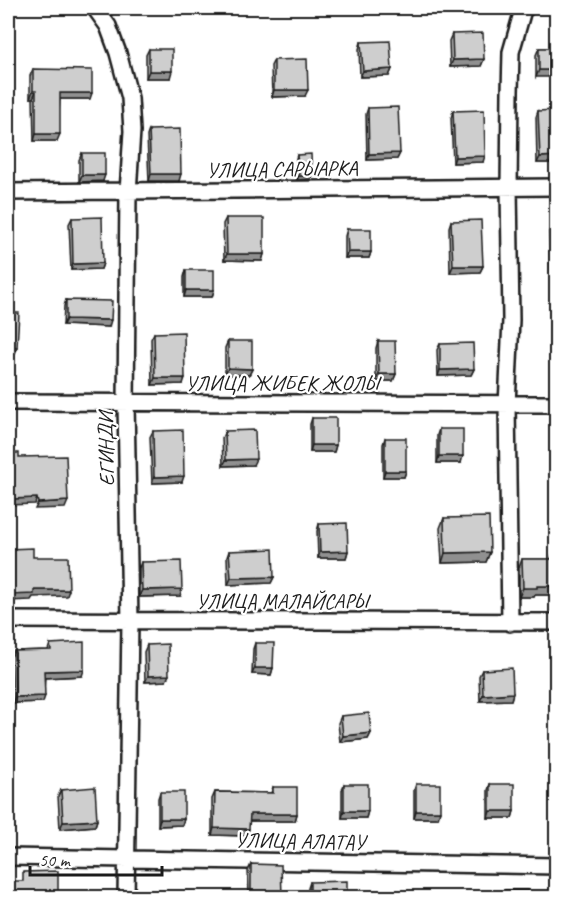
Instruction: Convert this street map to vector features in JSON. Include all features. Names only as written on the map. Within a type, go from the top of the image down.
[{"type":"street","name":"ЕГИНДИ","points":[[95,8],[108,26],[130,98],[132,131],[128,192],[126,403],[130,621],[126,897]]},
{"type":"street","points":[[510,623],[507,405],[511,320],[509,188],[511,52],[524,8]]},
{"type":"street","name":"УЛИЦА САРЫАРКА","points":[[8,192],[556,187]]},
{"type":"street","name":"УЛИЦА ЖИБЕК ЖОЛЫ","points":[[8,402],[556,404]]},
{"type":"street","name":"УЛИЦА МАЛАЙСАРЫ","points":[[8,620],[556,622]]},
{"type":"street","name":"УЛИЦА АЛАТАУ","points":[[8,857],[556,866]]},
{"type":"building","points":[[483,33],[484,59],[453,60],[452,34]]},
{"type":"building","points":[[390,41],[392,69],[363,71],[361,42]]},
{"type":"building","points":[[539,48],[556,48],[556,70],[539,70]]},
{"type":"building","points":[[149,49],[172,49],[172,71],[149,71]]},
{"type":"building","points":[[307,59],[308,90],[274,90],[274,60]]},
{"type":"building","points":[[33,69],[92,70],[92,93],[60,93],[60,134],[36,134],[36,91],[33,91]]},
{"type":"building","points":[[398,107],[400,153],[369,154],[368,108]]},
{"type":"building","points":[[484,110],[485,156],[455,157],[453,111]]},
{"type":"building","points":[[556,110],[556,156],[540,157],[538,111]]},
{"type":"building","points":[[180,129],[181,174],[151,174],[149,130]]},
{"type":"building","points":[[82,153],[105,153],[105,175],[82,175]]},
{"type":"building","points":[[311,154],[312,176],[299,176],[297,155]]},
{"type":"building","points":[[102,217],[103,263],[73,264],[72,218]]},
{"type":"building","points":[[226,218],[264,218],[264,254],[227,254]]},
{"type":"building","points":[[481,220],[483,266],[453,266],[451,221]]},
{"type":"building","points":[[552,225],[556,225],[556,271],[553,271]]},
{"type":"building","points":[[347,229],[371,229],[371,252],[348,252]]},
{"type":"building","points":[[186,270],[214,270],[214,290],[186,290]]},
{"type":"building","points":[[66,300],[112,301],[111,320],[66,319]]},
{"type":"building","points":[[8,313],[19,313],[17,347],[8,347]]},
{"type":"building","points":[[184,332],[185,378],[155,378],[154,333]]},
{"type":"building","points":[[228,341],[252,341],[252,369],[228,368]]},
{"type":"building","points":[[378,341],[395,341],[396,374],[379,374]]},
{"type":"building","points":[[473,343],[474,369],[440,370],[440,344]]},
{"type":"building","points":[[312,418],[336,418],[336,445],[312,445]]},
{"type":"building","points":[[439,429],[463,429],[463,456],[439,456]]},
{"type":"building","points":[[183,430],[184,476],[154,477],[153,431]]},
{"type":"building","points":[[255,430],[256,459],[226,460],[225,431]]},
{"type":"building","points":[[385,438],[406,438],[406,471],[385,471]]},
{"type":"building","points":[[8,453],[19,453],[19,457],[66,456],[68,501],[38,503],[37,498],[8,499]]},
{"type":"building","points":[[489,517],[490,552],[445,553],[444,518]]},
{"type":"building","points":[[347,523],[348,551],[320,552],[319,524]]},
{"type":"building","points":[[33,548],[33,557],[68,557],[69,590],[34,590],[34,594],[8,595],[8,549]]},
{"type":"building","points":[[273,549],[274,577],[231,578],[229,551]]},
{"type":"building","points":[[554,550],[556,550],[556,586],[523,588],[522,559],[554,559]]},
{"type":"building","points":[[181,561],[182,589],[142,590],[141,562]]},
{"type":"building","points":[[84,642],[84,670],[44,671],[45,696],[15,697],[14,651],[51,650],[50,644]]},
{"type":"building","points":[[255,643],[274,643],[273,668],[255,668]]},
{"type":"building","points":[[168,644],[169,675],[148,676],[147,645]]},
{"type":"building","points":[[512,668],[513,693],[483,695],[482,670]]},
{"type":"building","points":[[369,713],[371,733],[343,736],[341,716]]},
{"type":"building","points":[[344,784],[368,784],[368,811],[344,811]]},
{"type":"building","points":[[416,784],[440,784],[440,811],[416,811]]},
{"type":"building","points":[[490,784],[514,784],[514,811],[490,811]]},
{"type":"building","points":[[95,787],[97,820],[63,822],[61,790]]},
{"type":"building","points":[[273,787],[297,787],[297,814],[250,814],[249,829],[214,828],[215,792],[273,793]]},
{"type":"building","points":[[160,792],[184,792],[184,819],[160,819]]},
{"type":"building","points":[[251,864],[281,865],[282,897],[251,897]]},
{"type":"building","points":[[58,871],[58,897],[8,897],[8,881],[23,881],[23,872]]},
{"type":"building","points":[[347,881],[347,897],[310,897],[310,882]]},
{"type":"building","points":[[505,890],[528,890],[528,897],[505,897]]},
{"type":"building","points":[[162,892],[193,892],[193,897],[162,897]]}]
